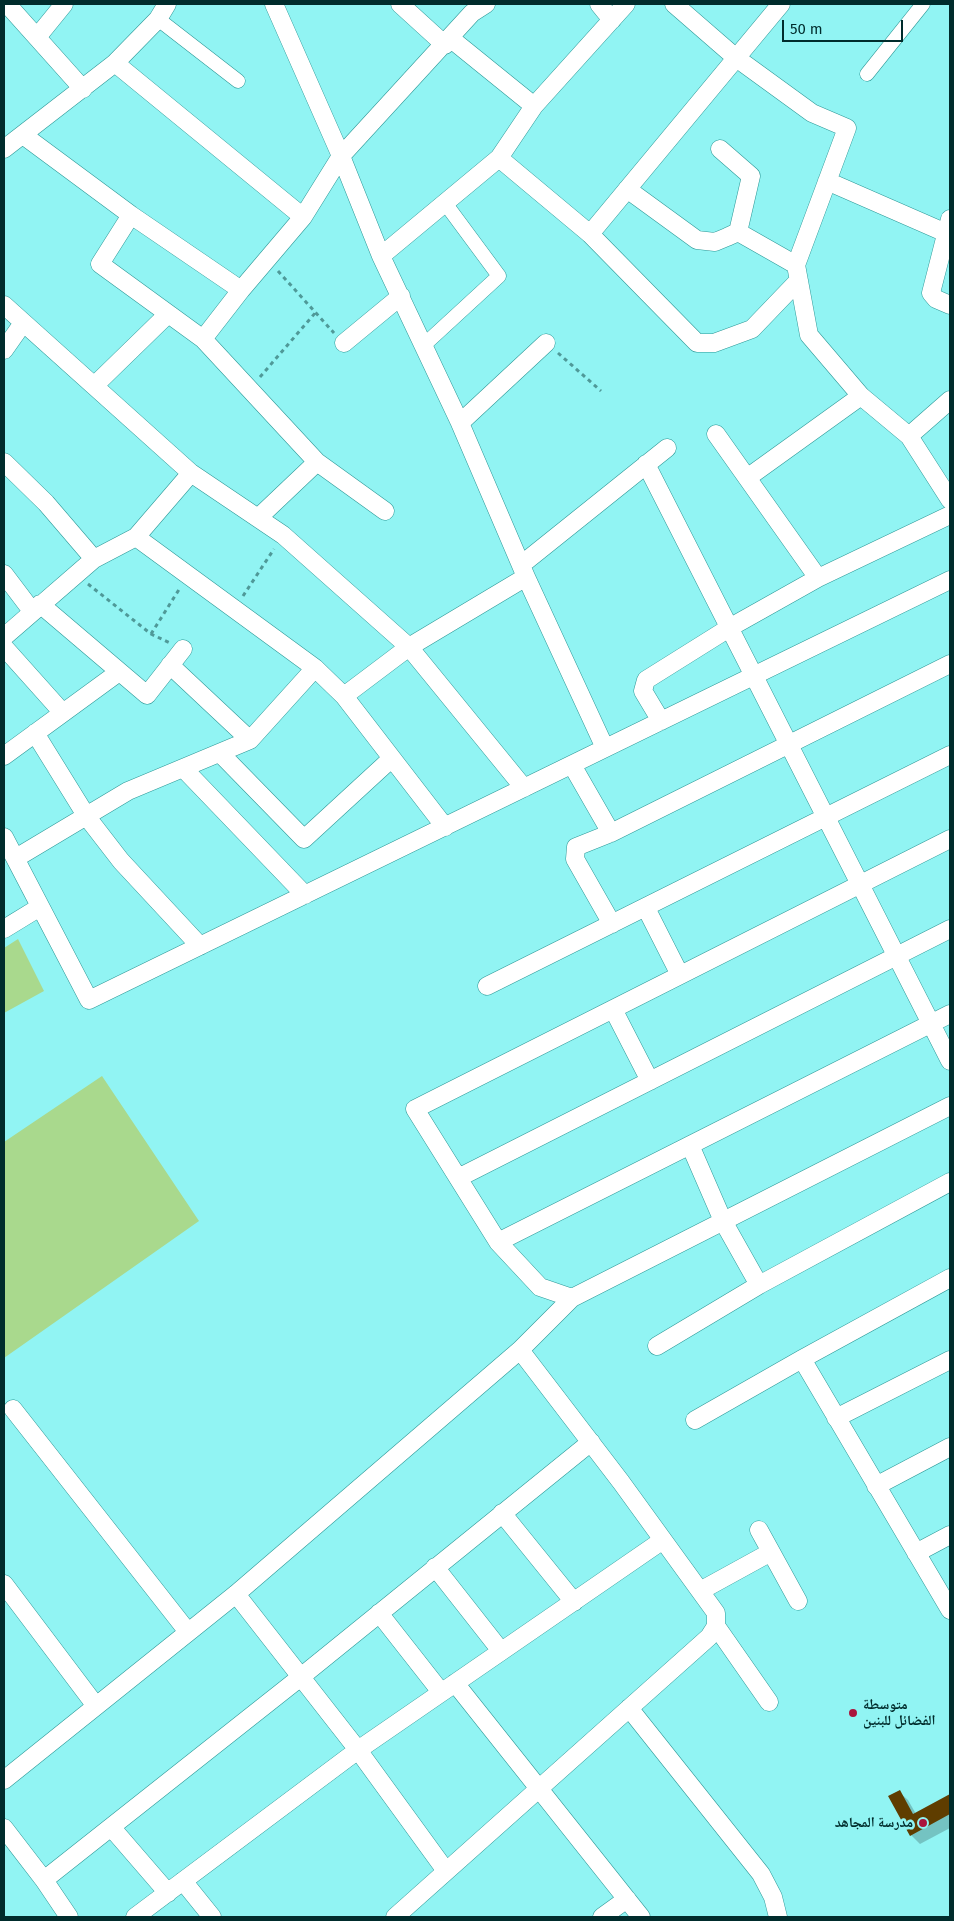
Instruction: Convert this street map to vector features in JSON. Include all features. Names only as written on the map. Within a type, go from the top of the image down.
[{"type":"street","points":[[7,4],[38,36],[83,89]]},
{"type":"street","points":[[38,36],[64,4]]},
{"type":"street","points":[[274,4],[342,156],[381,256],[460,423],[523,571],[605,748]]},
{"type":"street","points":[[400,4],[534,106]]},
{"type":"street","points":[[598,4],[612,20]]},
{"type":"street","points":[[381,256],[499,158],[534,106],[626,4]]},
{"type":"street","points":[[499,158],[590,234],[698,344],[714,344],[752,329],[797,272],[847,128],[812,113],[735,58],[674,4]]},
{"type":"street","points":[[590,234],[781,4]]},
{"type":"street","points":[[867,74],[923,4]]},
{"type":"street","points":[[203,339],[240,290],[303,217],[342,156],[448,41],[473,7]]},
{"type":"street","points":[[4,149],[115,64],[162,11],[238,81]]},
{"type":"street","points":[[115,64],[303,217]]},
{"type":"street","points":[[23,135],[131,215],[240,290]]},
{"type":"street","points":[[720,149],[751,176],[738,232]]},
{"type":"street","points":[[828,181],[948,226],[931,293],[936,299],[950,305]]},
{"type":"street","points":[[628,189],[697,240],[714,242],[738,232]]},
{"type":"street","points":[[424,344],[499,276],[445,203]]},
{"type":"street","points":[[131,215],[100,264],[203,339],[317,462],[385,511]]},
{"type":"street","points":[[738,232],[797,272],[809,335],[861,396],[909,436],[950,500]]},
{"type":"street","points":[[344,343],[401,296]]},
{"type":"street","points":[[4,305],[192,473],[283,535],[409,647],[524,788]]},
{"type":"street","points":[[94,386],[168,314]]},
{"type":"street","points":[[4,350],[23,323]]},
{"type":"street","points":[[460,423],[546,343]]},
{"type":"street","points":[[746,478],[861,396]]},
{"type":"street","points":[[909,436],[950,400]]},
{"type":"street","points":[[716,434],[818,578]]},
{"type":"street","points":[[344,696],[409,647],[523,571],[667,448]]},
{"type":"street","points":[[4,462],[46,503],[94,559]]},
{"type":"street","points":[[258,518],[317,462]]},
{"type":"street","points":[[646,464],[950,1061]]},
{"type":"street","points":[[4,637],[36,607],[94,559],[136,537],[192,473]]},
{"type":"street","points":[[661,722],[643,691],[646,680],[729,628],[818,578],[950,515]]},
{"type":"street","points":[[136,537],[315,668],[344,696],[445,827]]},
{"type":"street","points":[[4,574],[36,607],[147,695],[183,649]]},
{"type":"street","points":[[4,837],[89,1000],[950,580]]},
{"type":"street","points":[[4,647],[63,713]]},
{"type":"street","points":[[612,924],[575,859],[576,847],[611,833],[950,664]]},
{"type":"street","points":[[170,665],[250,740]]},
{"type":"street","points":[[16,858],[128,791],[250,740],[315,668]]},
{"type":"street","points":[[4,756],[120,672]]},
{"type":"street","points":[[35,733],[87,817],[121,861],[200,946]]},
{"type":"street","points":[[220,753],[304,839],[391,759]]},
{"type":"street","points":[[487,986],[950,754]]},
{"type":"street","points":[[572,765],[611,833]]},
{"type":"street","points":[[183,768],[305,895]]},
{"type":"street","points":[[572,1298],[540,1287],[498,1242],[415,1109],[950,839]]},
{"type":"street","points":[[4,929],[40,907]]},
{"type":"street","points":[[646,908],[680,974]]},
{"type":"street","points":[[458,1178],[950,928]]},
{"type":"street","points":[[612,1009],[650,1081]]},
{"type":"street","points":[[498,1242],[950,1014]]},
{"type":"street","points":[[4,1780],[236,1594],[520,1350],[572,1298],[950,1106]]},
{"type":"street","points":[[690,1145],[724,1221],[759,1285]]},
{"type":"street","points":[[657,1346],[759,1285],[950,1182]]},
{"type":"street","points":[[695,1420],[950,1278]]},
{"type":"street","points":[[394,1917],[709,1637],[716,1626],[716,1613],[591,1442],[520,1350]]},
{"type":"street","points":[[802,1359],[950,1610]]},
{"type":"street","points":[[836,1418],[950,1360]]},
{"type":"street","points":[[12,1409],[188,1632]]},
{"type":"street","points":[[44,1880],[302,1676],[591,1442]]},
{"type":"street","points":[[876,1486],[950,1448]]},
{"type":"street","points":[[502,1514],[574,1602]]},
{"type":"street","points":[[759,1530],[798,1601]]},
{"type":"street","points":[[916,1553],[950,1535]]},
{"type":"street","points":[[135,1917],[358,1750],[663,1540]]},
{"type":"street","points":[[700,1591],[771,1552]]},
{"type":"street","points":[[435,1568],[501,1651]]},
{"type":"street","points":[[4,1584],[96,1706]]},
{"type":"street","points":[[236,1594],[302,1676],[446,1871]]},
{"type":"street","points":[[379,1613],[538,1789],[641,1917]]},
{"type":"street","points":[[716,1626],[770,1702]]},
{"type":"street","points":[[629,1708],[761,1874],[773,1897],[778,1917]]},
{"type":"street","points":[[111,1827],[168,1893]]},
{"type":"street","points":[[4,1828],[44,1880],[69,1917]]},
{"type":"street","points":[[183,1881],[212,1917]]},
{"type":"street","points":[[602,1917],[627,1899]]},
{"type":"path","points":[[267,259],[344,343]]},
{"type":"path","points":[[249,389],[316,312]]},
{"type":"path","points":[[546,343],[601,391]]},
{"type":"path","points":[[235,609],[283,535]]},
{"type":"path","points":[[76,574],[151,634],[183,649]]},
{"type":"path","points":[[151,634],[188,575]]},
{"type":"green space","points":[[18,939],[44,991],[4,1013],[4,948]]},
{"type":"green space","points":[[102,1076],[199,1221],[4,1358],[4,1142]]},
{"type":"building","points":[[900,1790],[913,1814],[950,1794],[950,1814],[910,1836],[888,1796]]},
{"type":"place","name":"متوسطة الفضائل للبنين","points":[[853,1713]]},
{"type":"place","name":"مدرسة المجاهد","points":[[923,1823]]}]
